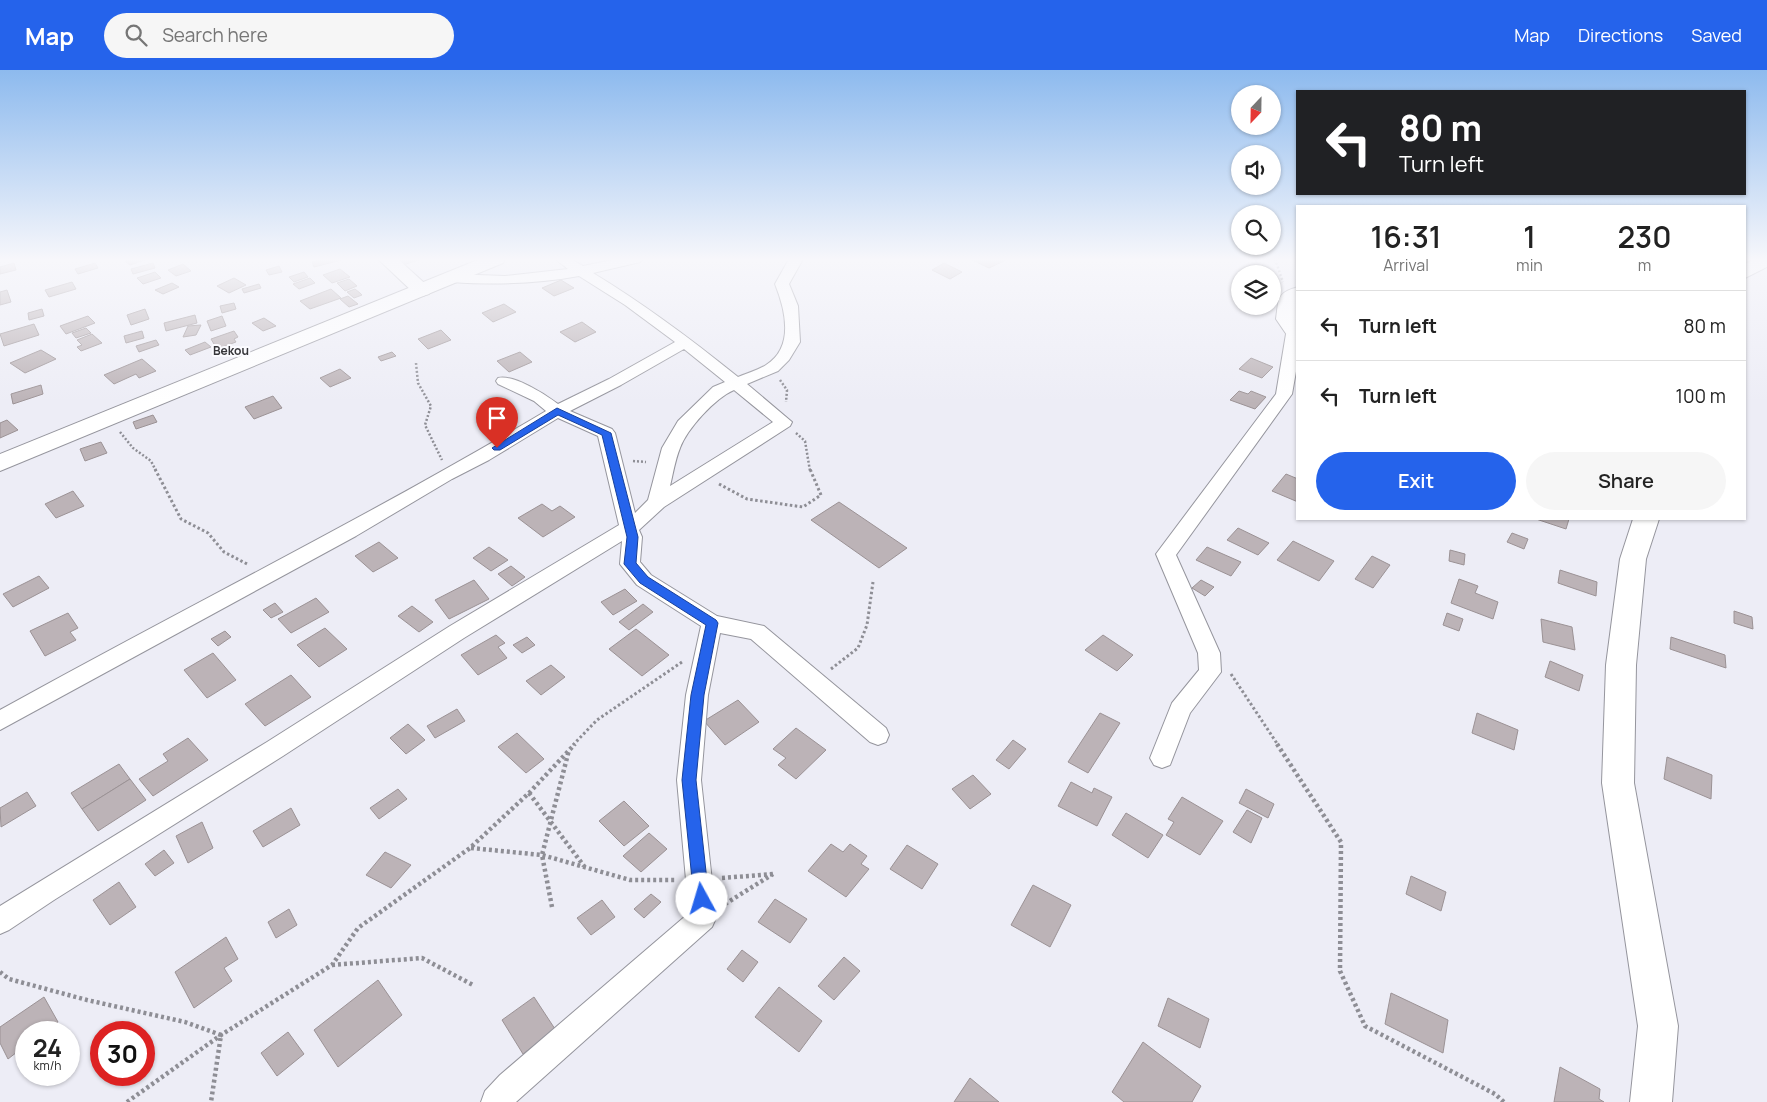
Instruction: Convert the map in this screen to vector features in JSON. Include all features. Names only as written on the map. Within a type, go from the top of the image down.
[{"type":"street","points":[[0,463],[380,307]]},
{"type":"street","points":[[0,921],[458,632],[629,528],[657,503],[784,422],[685,342],[637,307]]},
{"type":"street","points":[[657,503],[671,448],[684,425],[719,390],[772,368],[784,357],[792,342],[791,307]]},
{"type":"street","points":[[1162,758],[1180,710],[1210,672],[1209,653],[1166,554],[1284,394],[1296,335],[1286,319],[1289,307]]},
{"type":"street","points":[[0,721],[349,531],[446,475],[484,456],[557,411],[615,382],[685,342]]},
{"type":"street","points":[[504,380],[540,398],[557,411],[606,433],[632,537],[630,564],[644,580],[710,634],[757,632],[878,735]]},
{"type":"street","points":[[1646,520],[1633,558],[1621,665],[1618,783],[1658,1026],[1650,1102]]},
{"type":"street","points":[[496,1102],[510,1086],[704,918],[689,780],[698,695],[710,634]]},
{"type":"path","points":[[416,363],[418,383],[431,406],[426,425],[439,450],[446,475]]},
{"type":"path","points":[[109,417],[133,448],[150,461],[181,519],[208,533],[224,552],[267,574]]},
{"type":"path","points":[[815,682],[858,648],[867,625],[873,582]]},
{"type":"path","points":[[127,1102],[221,1035],[332,965],[358,928],[470,848],[529,793],[597,720],[710,634]]},
{"type":"path","points":[[1209,653],[1226,665],[1341,842],[1340,971],[1365,1026],[1496,1094],[1504,1102]]},
{"type":"path","points":[[552,907],[542,855],[570,749]]},
{"type":"path","points":[[529,793],[584,866]]},
{"type":"path","points":[[470,848],[542,855],[630,880],[700,880],[774,874],[704,918]]},
{"type":"path","points":[[332,965],[422,958],[473,985]]},
{"type":"path","points":[[0,972],[9,979],[87,1000],[185,1022],[221,1035]]},
{"type":"path","points":[[211,1102],[221,1035]]},
{"type":"building","points":[[220,307],[235,307],[236,309],[222,313]]},
{"type":"building","points":[[496,307],[509,307],[516,312],[493,322],[482,313]]},
{"type":"building","points":[[42,309],[44,316],[29,320],[28,313]]},
{"type":"building","points":[[145,309],[149,319],[131,325],[127,315]]},
{"type":"building","points":[[195,315],[197,323],[166,331],[164,323]]},
{"type":"building","points":[[88,316],[95,323],[66,334],[60,326]]},
{"type":"building","points":[[222,316],[226,326],[211,331],[207,321]]},
{"type":"building","points":[[264,318],[276,326],[263,331],[252,323]]},
{"type":"building","points":[[582,322],[596,332],[575,342],[560,332]]},
{"type":"building","points":[[34,324],[39,335],[4,346],[0,334]]},
{"type":"building","points":[[201,325],[196,335],[183,337],[188,326]]},
{"type":"building","points":[[86,328],[91,333],[76,338],[72,333]]},
{"type":"building","points":[[441,330],[451,340],[428,349],[418,339]]},
{"type":"building","points":[[142,331],[144,338],[126,343],[124,336]]},
{"type":"building","points":[[234,331],[238,337],[234,339],[236,342],[217,349],[211,339]]},
{"type":"building","points":[[92,334],[102,343],[81,351],[77,347],[82,345],[77,340]]},
{"type":"building","points":[[156,340],[159,345],[139,352],[136,346]]},
{"type":"building","points":[[205,342],[211,347],[190,355],[185,350]]},
{"type":"building","points":[[41,350],[56,359],[25,373],[10,363]]},
{"type":"building","points":[[392,352],[396,356],[381,361],[378,357]]},
{"type":"building","points":[[520,352],[532,362],[509,372],[497,361]]},
{"type":"building","points":[[1251,358],[1273,367],[1262,378],[1239,369]]},
{"type":"building","points":[[142,359],[156,371],[139,378],[136,374],[114,384],[104,375]]},
{"type":"building","points":[[340,369],[351,378],[330,387],[320,378]]},
{"type":"building","points":[[41,385],[43,394],[13,404],[11,394]]},
{"type":"building","points":[[1239,391],[1248,394],[1251,391],[1266,397],[1255,409],[1230,400]]},
{"type":"building","points":[[273,396],[282,408],[254,419],[245,407]]},
{"type":"building","points":[[153,415],[157,422],[136,429],[133,422]]},
{"type":"building","points":[[7,420],[18,430],[0,438],[0,423]]},
{"type":"building","points":[[101,442],[107,453],[85,461],[80,449]]},
{"type":"building","points":[[1286,474],[1296,478],[1296,501],[1272,491]]},
{"type":"building","points":[[73,491],[84,506],[56,518],[45,504]]},
{"type":"building","points":[[839,502],[907,548],[879,568],[811,520]]},
{"type":"building","points":[[542,504],[552,511],[560,506],[575,517],[543,537],[518,518]]},
{"type":"building","points":[[1539,520],[1569,520],[1566,529]]},
{"type":"building","points":[[1238,528],[1269,543],[1258,555],[1227,540]]},
{"type":"building","points":[[1512,533],[1528,539],[1524,549],[1507,542]]},
{"type":"building","points":[[1293,541],[1334,561],[1319,581],[1277,560]]},
{"type":"building","points":[[379,542],[398,558],[373,572],[355,556]]},
{"type":"building","points":[[489,547],[508,560],[491,571],[473,558]]},
{"type":"building","points":[[1207,547],[1241,562],[1231,576],[1196,560]]},
{"type":"building","points":[[1450,550],[1465,554],[1464,565],[1449,561]]},
{"type":"building","points":[[1372,556],[1390,565],[1373,588],[1355,579]]},
{"type":"building","points":[[511,566],[525,577],[512,586],[498,574]]},
{"type":"building","points":[[1560,570],[1597,582],[1596,596],[1558,583]]},
{"type":"building","points":[[39,576],[49,588],[13,607],[3,594]]},
{"type":"building","points":[[1459,579],[1478,586],[1475,593],[1498,602],[1493,619],[1451,603]]},
{"type":"building","points":[[474,580],[489,599],[449,619],[435,600]]},
{"type":"building","points":[[1201,580],[1214,587],[1205,596],[1192,588]]},
{"type":"building","points":[[625,589],[637,601],[613,615],[601,602]]},
{"type":"building","points":[[316,598],[329,612],[291,633],[278,619]]},
{"type":"building","points":[[275,603],[283,612],[271,618],[263,610]]},
{"type":"building","points":[[643,604],[653,612],[629,630],[619,622]]},
{"type":"building","points":[[412,606],[433,622],[419,632],[398,616]]},
{"type":"building","points":[[1734,611],[1752,617],[1753,629],[1734,623]]},
{"type":"building","points":[[68,613],[78,628],[70,632],[76,640],[45,656],[30,631]]},
{"type":"building","points":[[1447,613],[1463,619],[1459,631],[1443,625]]},
{"type":"building","points":[[1541,619],[1572,627],[1575,650],[1543,642]]},
{"type":"building","points":[[325,628],[347,649],[319,667],[297,645]]},
{"type":"building","points":[[636,629],[669,655],[642,676],[609,649]]},
{"type":"building","points":[[225,631],[231,637],[218,646],[211,639]]},
{"type":"building","points":[[496,635],[505,643],[498,647],[507,658],[478,675],[461,655]]},
{"type":"building","points":[[1103,635],[1133,655],[1117,671],[1085,650]]},
{"type":"building","points":[[527,637],[535,645],[522,653],[513,645]]},
{"type":"building","points":[[1671,637],[1725,655],[1726,668],[1670,649]]},
{"type":"building","points":[[213,653],[236,680],[207,698],[184,670]]},
{"type":"building","points":[[1550,661],[1583,675],[1579,691],[1545,677]]},
{"type":"building","points":[[551,665],[565,677],[541,695],[526,681]]},
{"type":"building","points":[[291,675],[311,697],[265,726],[245,704]]},
{"type":"building","points":[[738,700],[759,722],[725,745],[704,721]]},
{"type":"building","points":[[457,709],[465,721],[435,738],[427,726]]},
{"type":"building","points":[[1100,713],[1120,723],[1088,773],[1068,762]]},
{"type":"building","points":[[1477,713],[1518,730],[1514,750],[1472,733]]},
{"type":"building","points":[[408,724],[425,740],[406,754],[390,738]]},
{"type":"building","points":[[796,728],[826,750],[796,779],[778,765],[786,758],[773,749]]},
{"type":"building","points":[[517,733],[544,759],[526,773],[498,747]]},
{"type":"building","points":[[188,738],[208,760],[153,796],[139,779],[168,761],[163,754]]},
{"type":"building","points":[[1013,740],[1026,749],[1009,769],[996,760]]},
{"type":"building","points":[[1667,757],[1712,775],[1711,799],[1664,779]]},
{"type":"building","points":[[119,764],[130,779],[82,809],[71,793]]},
{"type":"building","points":[[973,775],[991,794],[970,809],[952,789]]},
{"type":"building","points":[[130,779],[146,800],[98,831],[82,809]]},
{"type":"building","points":[[1071,782],[1092,793],[1094,788],[1112,797],[1097,826],[1058,806]]},
{"type":"building","points":[[398,789],[407,799],[379,819],[370,808]]},
{"type":"building","points":[[1246,789],[1274,804],[1268,818],[1239,803]]},
{"type":"building","points":[[27,792],[36,806],[1,827],[0,808]]},
{"type":"building","points":[[1182,797],[1223,821],[1200,855],[1166,835],[1174,822],[1168,819]]},
{"type":"building","points":[[624,801],[649,826],[624,846],[599,821]]},
{"type":"building","points":[[291,808],[300,825],[263,847],[253,831]]},
{"type":"building","points":[[1247,810],[1262,818],[1251,843],[1233,832]]},
{"type":"building","points":[[1126,813],[1163,835],[1148,858],[1112,835]]},
{"type":"building","points":[[202,822],[213,848],[188,863],[176,836]]},
{"type":"building","points":[[649,833],[667,849],[641,872],[623,856]]},
{"type":"building","points":[[831,844],[843,852],[850,844],[867,856],[861,864],[869,869],[846,897],[808,871]]},
{"type":"building","points":[[907,845],[938,864],[922,889],[890,869]]},
{"type":"building","points":[[164,850],[174,863],[155,876],[145,864]]},
{"type":"building","points":[[385,852],[411,865],[391,888],[366,875]]},
{"type":"building","points":[[1411,876],[1446,892],[1441,911],[1406,894]]},
{"type":"building","points":[[119,882],[136,907],[110,925],[93,900]]},
{"type":"building","points":[[1033,885],[1071,905],[1050,947],[1011,925]]},
{"type":"building","points":[[651,894],[661,902],[644,918],[634,909]]},
{"type":"building","points":[[775,899],[807,919],[790,943],[758,922]]},
{"type":"building","points":[[602,900],[615,917],[591,935],[577,918]]},
{"type":"building","points":[[289,909],[297,925],[276,938],[268,922]]},
{"type":"building","points":[[226,937],[238,959],[224,968],[232,981],[194,1008],[175,972]]},
{"type":"building","points":[[742,950],[758,962],[743,982],[727,969]]},
{"type":"building","points":[[844,957],[860,971],[834,1000],[818,986]]},
{"type":"building","points":[[378,980],[402,1015],[338,1067],[314,1030]]},
{"type":"building","points":[[779,987],[822,1021],[799,1052],[755,1017]]},
{"type":"building","points":[[1391,993],[1448,1020],[1443,1053],[1385,1024]]},
{"type":"building","points":[[44,997],[57,1021],[15,1021],[15,1054],[8,1059],[0,1043],[0,1027]]},
{"type":"building","points":[[534,997],[555,1029],[523,1054],[502,1020]]},
{"type":"building","points":[[1168,998],[1209,1019],[1200,1048],[1158,1026]]},
{"type":"building","points":[[288,1032],[304,1054],[277,1076],[261,1053]]},
{"type":"building","points":[[1143,1042],[1201,1086],[1192,1102],[1124,1102],[1112,1092]]},
{"type":"building","points":[[1560,1067],[1600,1089],[1599,1099],[1604,1102],[1554,1102]]},
{"type":"building","points":[[970,1078],[999,1102],[954,1102]]},
{"type":"district","name":"Bekou","points":[[231,350]]},
{"type":"route","points":[[497,448],[557,411],[606,433],[632,537],[630,564],[644,580],[712,623],[698,695],[689,780],[702,899]]}]
